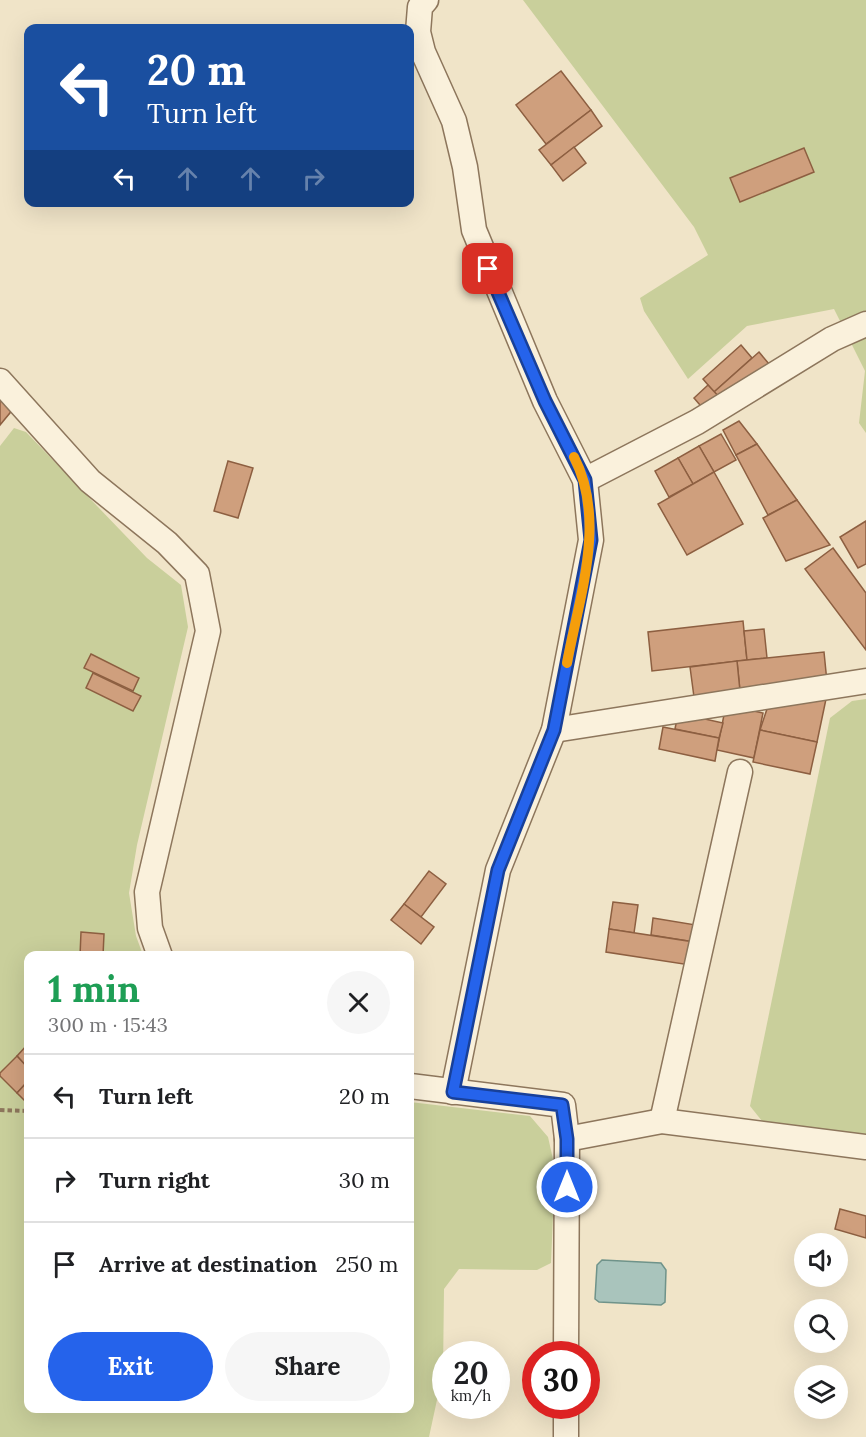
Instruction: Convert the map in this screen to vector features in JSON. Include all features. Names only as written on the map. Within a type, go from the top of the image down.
[{"type":"street","points":[[426,0],[420,8],[418,32],[423,52],[454,122],[465,167],[474,230],[545,401],[585,480],[591,540],[554,730],[498,870],[453,1092]]},
{"type":"street","points":[[585,480],[697,422],[832,339],[866,324]]},
{"type":"street","points":[[0,381],[90,481],[167,543],[197,574],[208,631],[147,892],[150,928],[158,951]]},
{"type":"street","points":[[554,730],[866,681]]},
{"type":"street","points":[[662,1120],[741,772]]},
{"type":"street","points":[[414,1087],[562,1105],[567,1139],[566,1341]]},
{"type":"street","points":[[567,1139],[662,1120],[866,1147]]},
{"type":"street","points":[[566,1419],[566,1437]]},
{"type":"path","points":[[0,1110],[24,1111]]},
{"type":"green space","points":[[523,0],[866,0],[866,433],[859,423],[865,371],[834,309],[747,326],[688,379],[644,311],[640,298],[708,255],[694,227]]},
{"type":"green space","points":[[14,428],[26,432],[147,558],[181,585],[188,627],[137,845],[129,893],[136,936],[142,951],[24,951],[24,1413],[414,1413],[414,1102],[530,1116],[548,1137],[555,1168],[551,1263],[537,1270],[459,1269],[444,1289],[443,1341],[432,1341],[433,1419],[429,1437],[0,1437],[0,446]]},
{"type":"green space","points":[[866,699],[866,1135],[762,1121],[750,1106],[830,718],[852,701]]},
{"type":"water","points":[[602,1260],[661,1263],[666,1270],[665,1302],[661,1305],[599,1302],[595,1299],[597,1265]]},
{"type":"building","points":[[561,71],[591,110],[546,144],[516,105]]},
{"type":"building","points":[[591,110],[602,126],[551,165],[539,150]]},
{"type":"building","points":[[574,147],[586,163],[563,181],[551,165]]},
{"type":"building","points":[[804,148],[814,172],[740,202],[730,178]]},
{"type":"building","points":[[741,345],[752,358],[714,392],[703,379]]},
{"type":"building","points":[[759,352],[769,364],[725,404],[714,392]]},
{"type":"building","points":[[708,385],[721,399],[706,412],[694,398]]},
{"type":"building","points":[[0,397],[14,408],[0,425]]},
{"type":"building","points":[[739,421],[757,444],[736,455],[723,430]]},
{"type":"building","points":[[721,434],[736,460],[714,472],[699,446]]},
{"type":"building","points":[[757,444],[797,500],[768,515],[736,455]]},
{"type":"building","points":[[699,446],[714,472],[693,484],[678,458]]},
{"type":"building","points":[[678,458],[693,484],[669,497],[655,471]]},
{"type":"building","points":[[228,461],[253,468],[238,518],[214,511]]},
{"type":"building","points":[[714,472],[743,524],[687,555],[658,504]]},
{"type":"building","points":[[797,500],[830,545],[786,561],[763,518]]},
{"type":"building","points":[[866,521],[866,564],[858,568],[840,537]]},
{"type":"building","points":[[833,548],[866,593],[866,650],[805,569]]},
{"type":"building","points":[[743,621],[747,660],[652,671],[648,632]]},
{"type":"building","points":[[764,629],[767,658],[747,660],[744,631]]},
{"type":"building","points":[[824,652],[827,682],[740,691],[737,661]]},
{"type":"building","points":[[91,654],[139,678],[133,691],[84,668]]},
{"type":"building","points":[[737,661],[740,691],[694,697],[690,667]]},
{"type":"building","points":[[93,673],[141,696],[133,711],[86,688]]},
{"type":"building","points":[[826,699],[817,742],[760,730],[767,709]]},
{"type":"building","points":[[726,705],[763,713],[754,758],[717,750]]},
{"type":"building","points":[[678,713],[723,723],[719,738],[675,729]]},
{"type":"building","points":[[663,727],[719,738],[715,761],[659,749]]},
{"type":"building","points":[[760,730],[817,742],[810,774],[753,762]]},
{"type":"building","points":[[429,871],[446,884],[421,917],[404,904]]},
{"type":"building","points":[[613,902],[638,905],[634,933],[609,929]]},
{"type":"building","points":[[404,904],[434,927],[421,944],[391,920]]},
{"type":"building","points":[[653,918],[696,925],[694,942],[651,935]]},
{"type":"building","points":[[609,929],[694,942],[690,965],[606,952]]},
{"type":"building","points":[[81,932],[104,934],[103,951],[80,951]]},
{"type":"building","points":[[24,1048],[24,1064],[17,1056]]},
{"type":"building","points":[[17,1056],[24,1064],[24,1085],[17,1093],[0,1076],[0,1073]]},
{"type":"building","points":[[24,1085],[24,1100],[17,1093]]},
{"type":"building","points":[[840,1209],[866,1216],[866,1238],[835,1229]]},
{"type":"slow traffic","points":[[567,663],[591,540],[585,480],[574,457]]},
{"type":"route","points":[[488,269],[545,401],[585,480],[591,540],[554,730],[498,870],[453,1092],[562,1105],[567,1139],[567,1187]]}]
